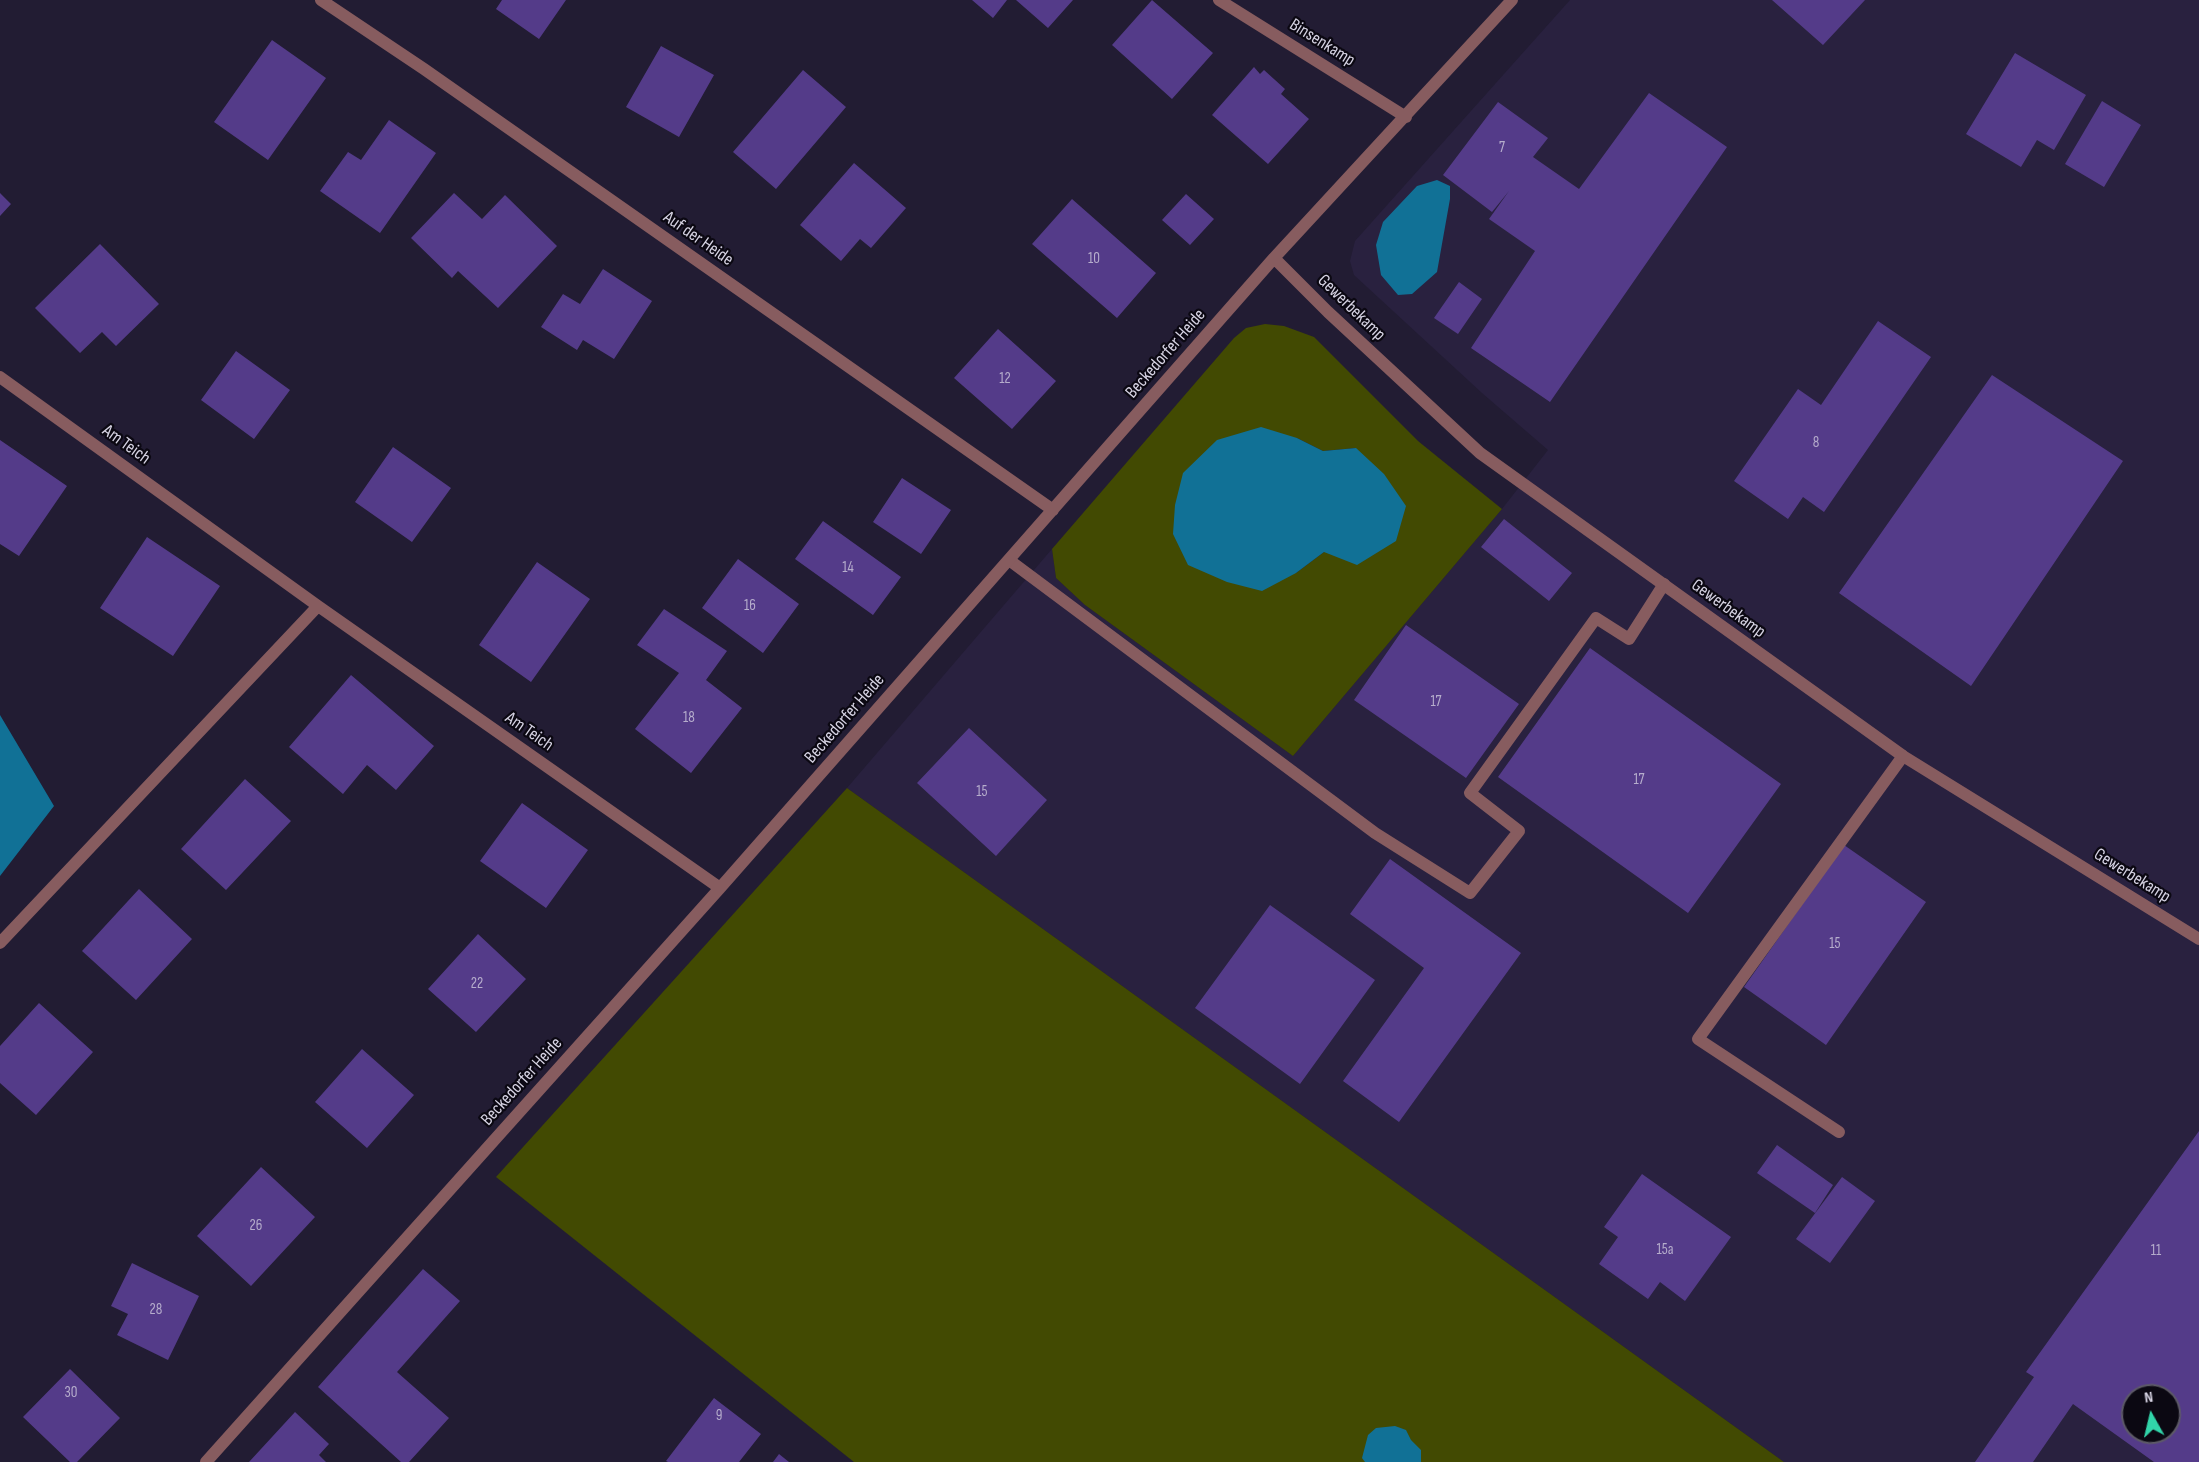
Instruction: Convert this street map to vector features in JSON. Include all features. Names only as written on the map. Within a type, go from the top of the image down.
[{"type":"street","name":"Auf der Heide","points":[[321,0],[433,75],[1053,510]]},
{"type":"street","name":"Binsenkamp","points":[[1219,0],[1406,117]]},
{"type":"street","name":"Beckedorfer Heide","points":[[206,1462],[720,888],[1274,258],[1512,0]]},
{"type":"street","name":"Gewerbekamp","points":[[1274,258],[1328,312],[1480,453],[1903,756],[2199,939]]},
{"type":"street","name":"Am Teich","points":[[0,377],[318,606],[720,888]]},
{"type":"street","points":[[1009,560],[1374,832],[1470,893],[1519,831],[1470,793],[1596,618],[1629,639],[1664,584]]},
{"type":"street","points":[[0,943],[318,606]]},
{"type":"street","points":[[1839,1132],[1698,1039],[1903,756]]},
{"type":"shaded area","points":[[1570,0],[2199,0],[2199,1462],[1784,1462],[847,788],[1052,549],[1056,578],[1085,605],[1293,756],[1502,509],[1548,450],[1482,393],[1354,275],[1350,261],[1355,241]]},
{"type":"green space","points":[[1265,324],[1284,326],[1314,337],[1418,441],[1502,509],[1293,756],[1085,605],[1056,578],[1052,549],[1234,338],[1246,328]],"holes":[[[1297,438],[1323,451],[1356,448],[1324,552],[1296,573]]]},
{"type":"green space","points":[[847,788],[1784,1462],[854,1462],[496,1177]]},
{"type":"water","points":[[1437,180],[1450,186],[1450,199],[1437,272],[1412,294],[1398,295],[1381,275],[1376,245],[1383,222],[1417,186]]},
{"type":"water","points":[[1261,427],[1297,438],[1323,451],[1356,448],[1384,474],[1406,506],[1396,541],[1357,565],[1324,552],[1296,573],[1262,591],[1227,582],[1188,565],[1173,534],[1175,505],[1183,473],[1217,440]]},
{"type":"water","points":[[0,715],[54,806],[0,876]]},
{"type":"water","points":[[1395,1426],[1406,1430],[1411,1440],[1421,1450],[1421,1462],[1365,1462],[1362,1458],[1368,1435],[1376,1428]]},
{"type":"building","points":[[502,0],[566,0],[539,39],[496,9]]},
{"type":"building","points":[[972,0],[1007,0],[993,18]]},
{"type":"building","points":[[1016,0],[1073,0],[1048,28]]},
{"type":"building","points":[[1152,0],[1213,53],[1172,99],[1112,45]]},
{"type":"building","points":[[1772,0],[1865,0],[1823,45]]},
{"type":"building","points":[[272,40],[326,78],[268,160],[214,122]]},
{"type":"building","points":[[661,46],[714,75],[679,137],[626,107]]},
{"type":"building","points":[[2015,53],[2086,95],[2054,150],[2037,140],[2021,167],[1966,134]]},
{"type":"building","points":[[1254,67],[1260,74],[1264,70],[1285,89],[1281,94],[1309,119],[1268,164],[1212,115]]},
{"type":"building","points":[[803,70],[846,107],[776,189],[733,152]]},
{"type":"building","points":[[1649,93],[1727,147],[1550,402],[1471,348],[1535,251],[1489,219],[1509,191],[1492,212],[1443,175],[1498,102],[1548,138],[1533,157],[1579,189]]},
{"type":"building","points":[[2102,101],[2141,125],[2104,187],[2065,164]]},
{"type":"building","points":[[389,120],[436,153],[380,233],[320,191],[348,152],[361,160]]},
{"type":"building","points":[[854,163],[906,208],[871,248],[860,239],[841,261],[800,225]]},
{"type":"building","points":[[0,193],[11,204],[0,216]]},
{"type":"building","points":[[454,193],[482,219],[505,195],[557,246],[498,308],[458,271],[452,278],[411,238]]},
{"type":"building","points":[[1186,194],[1214,219],[1190,245],[1162,220]]},
{"type":"building","points":[[1072,199],[1156,273],[1117,318],[1032,244]]},
{"type":"building","points":[[100,244],[159,304],[116,346],[102,332],[80,353],[35,308]]},
{"type":"building","points":[[603,269],[652,301],[614,359],[583,340],[577,350],[541,327],[563,294],[580,304]]},
{"type":"building","points":[[1459,282],[1482,299],[1458,334],[1434,318]]},
{"type":"building","points":[[1878,321],[1931,357],[1824,512],[1803,497],[1788,519],[1734,481],[1798,389],[1821,405]]},
{"type":"building","points":[[998,329],[1056,381],[1012,429],[954,378]]},
{"type":"building","points":[[236,351],[290,390],[254,439],[201,400]]},
{"type":"building","points":[[1992,375],[2123,461],[1971,686],[1839,593]]},
{"type":"building","points":[[0,440],[67,486],[19,556],[0,544]]},
{"type":"building","points":[[393,447],[451,488],[412,542],[355,502]]},
{"type":"building","points":[[902,478],[951,510],[921,554],[873,522]]},
{"type":"building","points":[[1504,519],[1572,573],[1549,601],[1481,547]]},
{"type":"building","points":[[823,521],[901,577],[873,615],[795,559]]},
{"type":"building","points":[[147,537],[220,586],[173,656],[100,608]]},
{"type":"building","points":[[738,559],[799,604],[763,653],[702,608]]},
{"type":"building","points":[[537,562],[590,599],[531,682],[479,645]]},
{"type":"building","points":[[664,609],[727,651],[706,680],[742,708],[691,773],[635,729],[679,673],[637,645]]},
{"type":"building","points":[[1406,625],[1519,704],[1466,778],[1354,700]]},
{"type":"building","points":[[1590,648],[1781,784],[1688,913],[1498,777]]},
{"type":"building","points":[[351,675],[434,746],[396,790],[367,765],[343,794],[289,747]]},
{"type":"building","points":[[969,728],[1047,800],[996,856],[917,783]]},
{"type":"building","points":[[245,779],[291,821],[226,890],[181,849]]},
{"type":"building","points":[[522,803],[588,850],[546,908],[480,861]]},
{"type":"building","points":[[1844,845],[1926,902],[1826,1045],[1744,987]]},
{"type":"building","points":[[1390,859],[1521,953],[1399,1122],[1343,1081],[1424,968],[1350,914]]},
{"type":"building","points":[[139,889],[192,939],[136,1000],[82,951]]},
{"type":"building","points":[[1270,905],[1375,980],[1300,1084],[1195,1008]]},
{"type":"building","points":[[478,934],[526,979],[476,1032],[428,989]]},
{"type":"building","points":[[39,1003],[93,1052],[36,1115],[0,1083],[0,1046]]},
{"type":"building","points":[[362,1049],[414,1095],[367,1148],[315,1102]]},
{"type":"building","points":[[2199,1131],[2199,1462],[2154,1462],[2129,1444],[2181,1444],[2181,1384],[2121,1384],[2121,1438],[2073,1404],[2033,1462],[1975,1462],[2034,1377],[2026,1372]]},
{"type":"building","points":[[1777,1145],[1833,1185],[1815,1213],[1757,1173]]},
{"type":"building","points":[[261,1167],[315,1217],[251,1286],[197,1236]]},
{"type":"building","points":[[1642,1174],[1731,1237],[1685,1301],[1660,1282],[1648,1299],[1599,1264],[1618,1237],[1604,1227]]},
{"type":"building","points":[[1842,1177],[1875,1201],[1830,1263],[1796,1239]]},
{"type":"building","points":[[132,1263],[199,1296],[168,1360],[117,1335],[128,1314],[111,1306]]},
{"type":"building","points":[[423,1269],[460,1301],[397,1372],[449,1418],[409,1462],[401,1462],[318,1387]]},
{"type":"building","points":[[70,1369],[120,1418],[77,1462],[70,1462],[23,1417]]},
{"type":"building","points":[[714,1398],[761,1434],[739,1462],[666,1461]]},
{"type":"building","points":[[295,1412],[329,1444],[319,1455],[326,1462],[249,1462]]},
{"type":"building","points":[[779,1454],[789,1462],[773,1462]]}]
